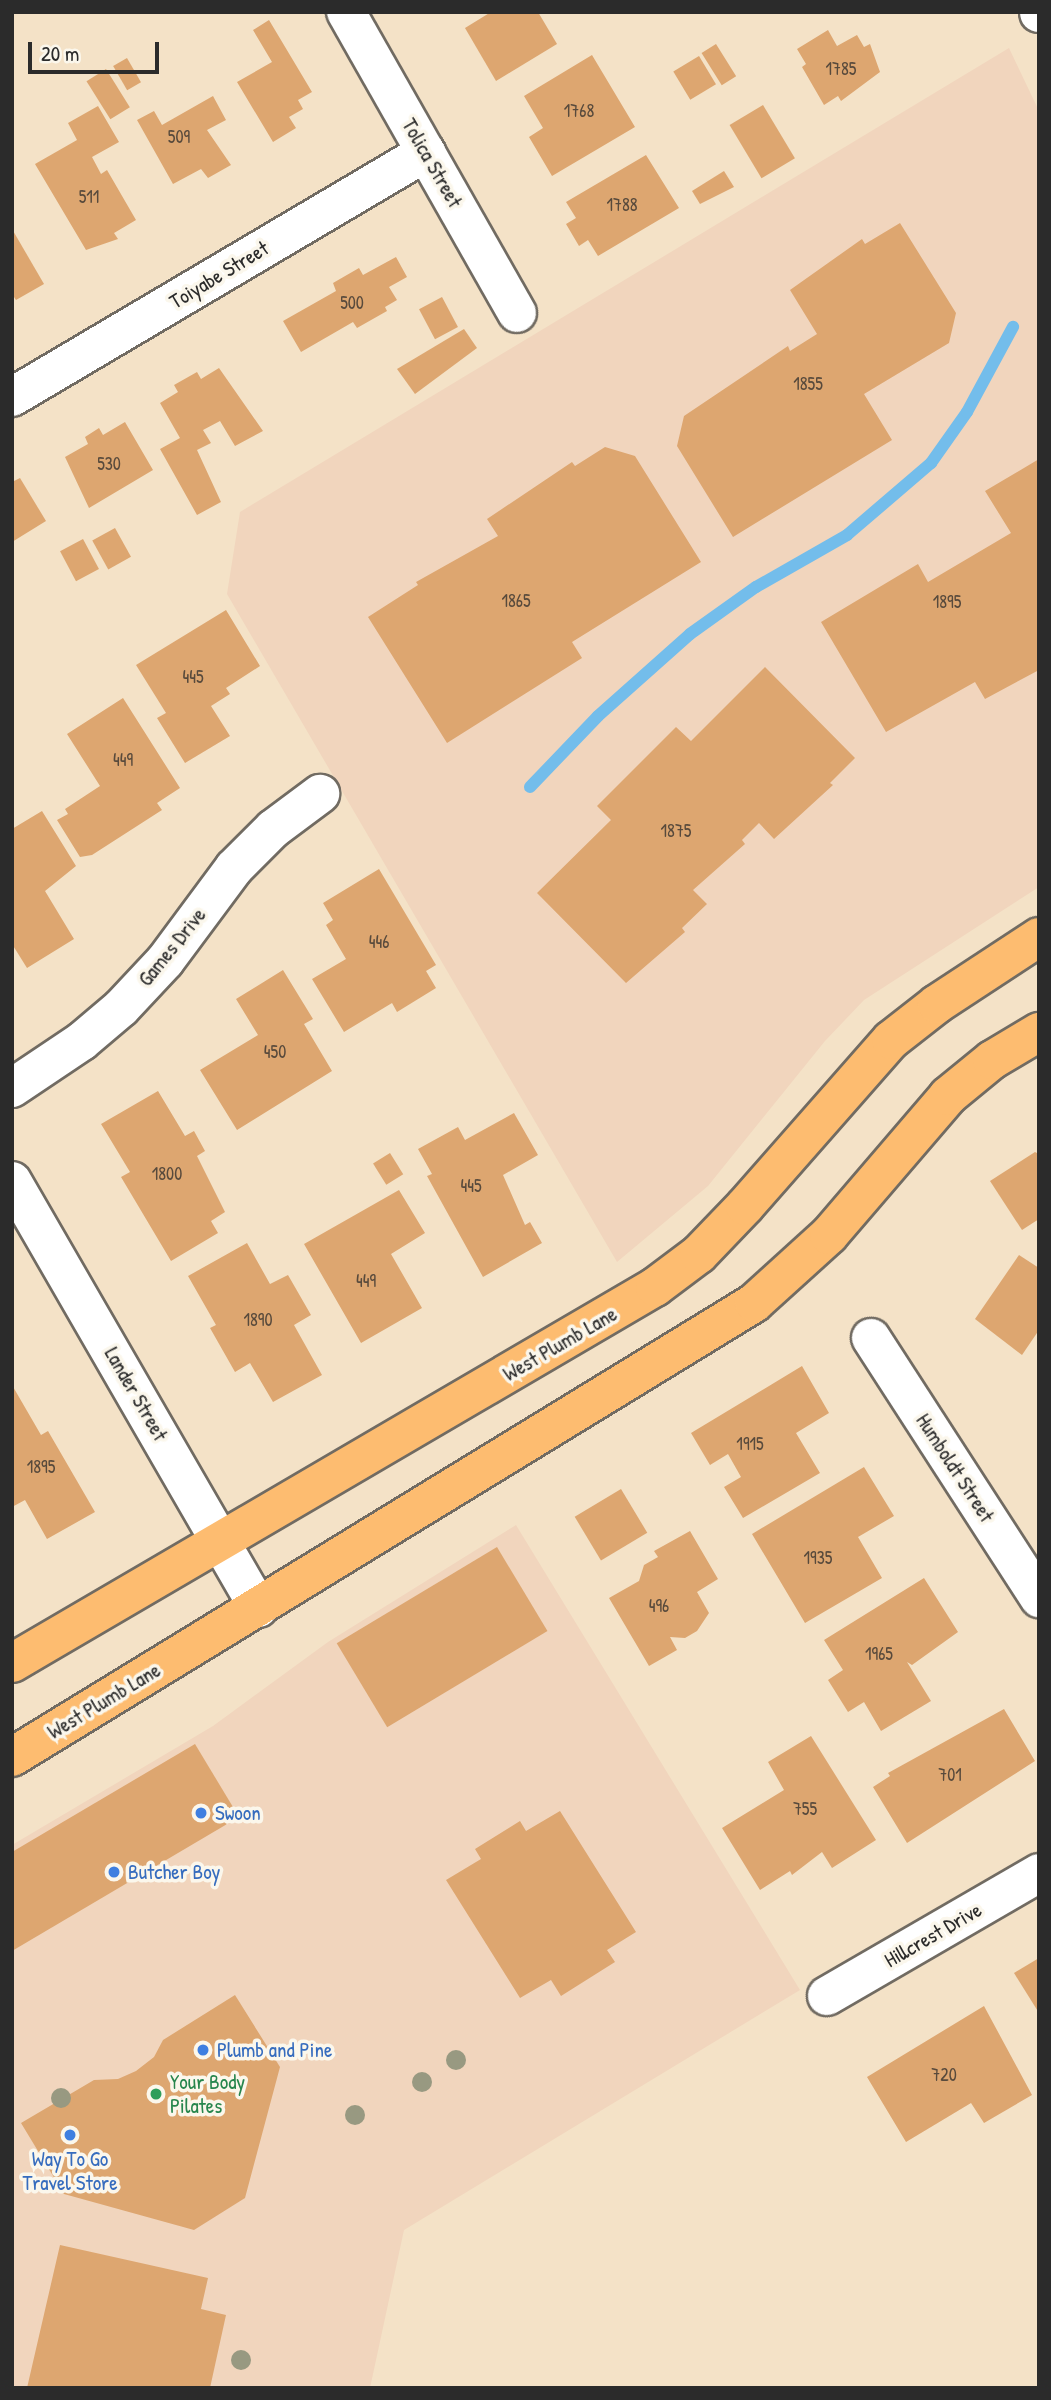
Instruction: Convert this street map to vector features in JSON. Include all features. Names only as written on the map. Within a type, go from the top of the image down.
[{"type":"main road","name":"West Plumb Lane","points":[[12,1663],[219,1539],[655,1287],[699,1254],[745,1206],[891,1040],[937,1004],[1039,937]]},
{"type":"main road","name":"West Plumb Lane","points":[[12,1757],[754,1303],[829,1235],[948,1096],[992,1060],[1039,1032]]},
{"type":"street","name":"Tolica Street","points":[[346,12],[517,313]]},
{"type":"street","name":"Toiyabe Street","points":[[12,397],[426,152]]},
{"type":"street","name":"Games Drive","points":[[12,1088],[82,1041],[121,1008],[165,961],[234,868],[273,829],[320,794]]},
{"type":"street","name":"Lander Street","points":[[12,1181],[258,1608]]},
{"type":"street","name":"Humboldt Street","points":[[871,1338],[1039,1598]]},
{"type":"street","name":"Hillcrest Drive","points":[[827,1996],[1039,1873]]},
{"type":"shaded area","points":[[1009,48],[1039,111],[1039,887],[864,1000],[825,1041],[708,1186],[617,1262],[227,594],[240,512]]},
{"type":"shaded area","points":[[516,1525],[800,1990],[404,2230],[370,2388],[12,2388],[12,1845],[213,1726],[328,1642]]},
{"type":"building","points":[[491,12],[538,12],[557,44],[496,81],[465,28]]},
{"type":"building","points":[[269,20],[312,92],[298,100],[303,109],[289,117],[296,128],[273,142],[237,82],[272,62],[253,30]]},
{"type":"building","points":[[828,30],[837,46],[857,35],[864,47],[870,44],[880,72],[841,101],[838,96],[824,105],[802,67],[806,64],[797,49]]},
{"type":"building","points":[[716,44],[736,76],[722,85],[702,53]]},
{"type":"building","points":[[592,55],[635,127],[552,176],[529,137],[543,128],[524,96]]},
{"type":"building","points":[[699,56],[716,84],[690,100],[673,71]]},
{"type":"building","points":[[127,58],[141,82],[127,90],[113,66]]},
{"type":"building","points":[[106,69],[130,107],[110,119],[86,81]]},
{"type":"building","points":[[213,96],[226,120],[207,130],[231,165],[208,178],[201,169],[173,184],[137,120],[154,111],[162,125]]},
{"type":"building","points":[[763,105],[795,158],[762,178],[730,125]]},
{"type":"building","points":[[98,106],[119,142],[92,157],[101,174],[107,170],[136,220],[114,233],[118,239],[86,250],[35,164],[77,140],[68,123]]},
{"type":"building","points":[[646,155],[679,208],[598,256],[588,240],[579,246],[566,224],[576,218],[566,202]]},
{"type":"building","points":[[724,171],[734,187],[700,204],[692,191]]},
{"type":"building","points":[[900,223],[956,313],[949,343],[864,394],[892,440],[733,537],[677,446],[684,416],[788,346],[790,351],[817,334],[790,290],[862,239],[865,244]]},
{"type":"building","points":[[12,229],[44,284],[16,300],[12,294]]},
{"type":"building","points":[[396,257],[407,277],[389,287],[397,300],[385,307],[387,311],[357,328],[353,322],[301,352],[283,321],[336,291],[333,283],[359,268],[363,275]]},
{"type":"building","points":[[442,297],[458,327],[435,339],[419,309]]},
{"type":"building","points":[[464,329],[477,348],[415,394],[397,369]]},
{"type":"building","points":[[219,368],[263,431],[235,446],[220,421],[203,430],[211,443],[197,450],[221,502],[197,515],[160,449],[180,438],[160,403],[178,392],[174,385],[197,372],[201,379]]},
{"type":"building","points":[[125,422],[153,470],[89,508],[65,457],[88,444],[85,437],[99,428],[103,435]]},
{"type":"building","points":[[605,447],[635,456],[701,562],[572,642],[582,658],[447,743],[368,617],[418,585],[416,582],[498,536],[487,519],[572,462],[575,466]]},
{"type":"building","points":[[1039,459],[1039,670],[985,699],[975,682],[886,732],[821,622],[918,564],[928,582],[1011,533],[985,491]]},
{"type":"building","points":[[20,478],[46,521],[12,542],[12,482]]},
{"type":"building","points":[[115,528],[131,557],[108,569],[92,541]]},
{"type":"building","points":[[83,539],[99,569],[76,581],[60,551]]},
{"type":"building","points":[[226,610],[260,666],[226,688],[230,694],[211,706],[230,736],[185,763],[157,718],[166,713],[136,665]]},
{"type":"building","points":[[765,667],[855,758],[830,783],[833,785],[774,839],[759,823],[742,840],[745,844],[693,890],[707,904],[682,928],[685,932],[626,983],[537,893],[611,820],[597,806],[676,727],[691,741]]},
{"type":"building","points":[[123,698],[180,788],[157,803],[162,810],[92,855],[80,857],[57,820],[68,814],[65,809],[100,786],[67,734]]},
{"type":"building","points":[[42,811],[76,866],[45,891],[74,939],[27,968],[12,944],[12,829]]},
{"type":"building","points":[[379,869],[436,965],[426,971],[436,988],[397,1012],[392,1003],[344,1032],[312,979],[346,959],[326,925],[333,920],[323,903]]},
{"type":"building","points":[[283,970],[313,1019],[304,1024],[332,1071],[237,1130],[200,1070],[258,1035],[236,999]]},
{"type":"building","points":[[158,1091],[185,1136],[194,1131],[205,1151],[197,1156],[225,1212],[211,1221],[218,1233],[171,1261],[121,1177],[130,1172],[101,1124]]},
{"type":"building","points":[[514,1113],[538,1155],[503,1175],[525,1225],[530,1222],[542,1243],[483,1277],[427,1176],[432,1174],[418,1149],[458,1127],[465,1140]]},
{"type":"building","points":[[1035,1152],[1039,1154],[1039,1219],[1022,1230],[990,1181]]},
{"type":"building","points":[[390,1153],[403,1174],[386,1185],[373,1164]]},
{"type":"building","points":[[399,1190],[425,1233],[391,1254],[422,1308],[361,1343],[304,1244]]},
{"type":"building","points":[[247,1243],[270,1284],[288,1275],[311,1315],[294,1325],[322,1375],[273,1402],[250,1363],[235,1372],[210,1328],[216,1325],[188,1276]]},
{"type":"building","points":[[1019,1255],[1039,1268],[1039,1330],[1022,1355],[975,1319]]},
{"type":"building","points":[[802,1366],[829,1413],[796,1433],[820,1473],[743,1518],[724,1487],[741,1477],[728,1454],[710,1465],[691,1433]]},
{"type":"building","points":[[12,1385],[41,1435],[48,1431],[95,1512],[47,1539],[25,1500],[12,1507]]},
{"type":"building","points":[[864,1467],[894,1516],[858,1537],[882,1578],[805,1623],[752,1534]]},
{"type":"building","points":[[621,1489],[647,1533],[601,1561],[575,1517]]},
{"type":"building","points":[[690,1531],[718,1579],[697,1592],[709,1613],[697,1631],[685,1638],[670,1637],[677,1650],[649,1666],[609,1598],[639,1581],[644,1565],[658,1557],[654,1551]]},
{"type":"building","points":[[497,1547],[547,1631],[387,1727],[337,1643]]},
{"type":"building","points":[[924,1578],[958,1632],[912,1665],[907,1662],[931,1701],[881,1731],[864,1702],[848,1712],[828,1680],[843,1670],[824,1640]]},
{"type":"building","points":[[1004,1709],[1035,1761],[907,1843],[873,1787],[890,1776],[888,1773]]},
{"type":"building","points":[[811,1736],[876,1840],[832,1868],[822,1852],[792,1875],[790,1871],[760,1890],[722,1828],[784,1790],[768,1762]]},
{"type":"building","points":[[195,1744],[239,1817],[12,1951],[12,1852]]},
{"type":"building","points":[[560,1811],[636,1932],[607,1950],[615,1962],[561,1996],[551,1980],[520,1998],[446,1880],[481,1859],[475,1849],[520,1821],[526,1831]]},
{"type":"building","points":[[1039,1958],[1039,2013],[1014,1973]]},
{"type":"building","points":[[235,1995],[280,2067],[245,2198],[194,2230],[64,2194],[21,2123],[94,2080],[118,2079],[136,2071],[154,2057],[163,2040]]},
{"type":"building","points":[[984,2006],[1032,2095],[984,2123],[971,2103],[906,2142],[867,2077]]},
{"type":"building","points":[[60,2245],[208,2278],[201,2309],[226,2315],[210,2388],[27,2388]]},
{"type":"waterway","points":[[530,787],[598,716],[690,634],[756,587],[847,535],[931,463],[967,412],[1013,327]]},
{"type":"place","name":"Swoon","points":[[201,1813]]},
{"type":"place","name":"Butcher Boy","points":[[114,1872]]},
{"type":"place","name":"Plumb and Pine","points":[[203,2050]]},
{"type":"place","name":"Your Body Pilates","points":[[156,2094]]},
{"type":"place","name":"Way To Go Travel Store","points":[[70,2135]]}]
